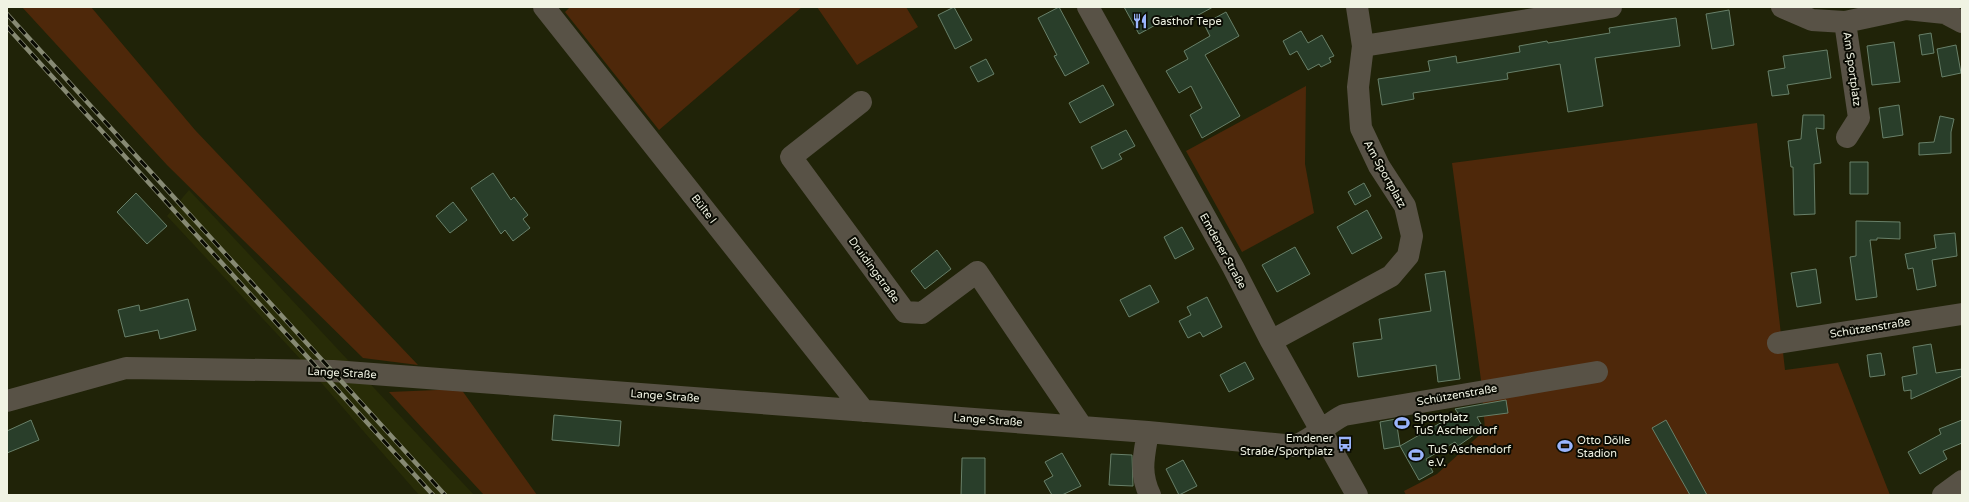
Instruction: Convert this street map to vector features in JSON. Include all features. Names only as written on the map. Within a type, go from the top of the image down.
[{"type":"street","name":"Bülte I","points":[[544,7],[864,411]]},
{"type":"street","name":"Emdener Straße","points":[[1088,7],[1233,267],[1271,341],[1357,495]]},
{"type":"street","name":"Am Sportplatz","points":[[1271,341],[1391,276],[1408,256],[1412,236],[1405,206],[1379,166],[1361,128],[1358,87],[1363,46],[1357,7]]},
{"type":"street","points":[[1363,46],[1574,10],[1611,7]]},
{"type":"street","name":"Am Sportplatz","points":[[1782,7],[1812,20],[1846,22],[1906,9],[1952,14]]},
{"type":"street","name":"Am Sportplatz","points":[[1846,22],[1859,118],[1847,137]]},
{"type":"street","name":"Druidingstraße","points":[[861,102],[791,157],[905,312],[922,313],[977,272],[1082,427]]},
{"type":"street","name":"Schützenstraße","points":[[1778,343],[1962,314]]},
{"type":"street","name":"Lange Straße","points":[[7,401],[126,368],[333,371],[1148,432],[1295,446],[1310,440],[1322,431]]},
{"type":"street","name":"Schützenstraße","points":[[1322,431],[1334,420],[1344,414],[1597,372]]},
{"type":"street","points":[[1148,432],[1142,466],[1146,487],[1150,495]]},
{"type":"street","points":[[1943,495],[1962,481]]},
{"type":"shaded area","points":[[22,7],[91,7],[195,130],[418,365],[363,358],[167,165]]},
{"type":"shaded area","points":[[570,7],[802,7],[659,130],[565,12]]},
{"type":"shaded area","points":[[817,7],[906,7],[918,27],[857,65]]},
{"type":"shaded area","points":[[1306,86],[1305,164],[1314,213],[1242,252],[1186,151]]},
{"type":"shaded area","points":[[1757,123],[1785,370],[1838,363],[1890,495],[1406,495],[1404,491],[1437,474],[1485,430],[1481,380],[1452,163]]},
{"type":"shaded area","points":[[189,190],[474,495],[419,495],[304,363],[167,216]]},
{"type":"shaded area","points":[[461,389],[537,495],[484,495],[389,392]]},
{"type":"building","points":[[954,7],[972,40],[955,49],[938,15]]},
{"type":"building","points":[[1059,7],[1089,63],[1065,76],[1054,56],[1057,55],[1038,18]]},
{"type":"building","points":[[1124,7],[1213,7],[1178,26],[1172,16],[1139,34]]},
{"type":"building","points":[[1729,10],[1734,45],[1712,49],[1706,14]]},
{"type":"building","points":[[1226,12],[1239,36],[1205,55],[1240,116],[1202,138],[1190,115],[1202,108],[1191,86],[1179,93],[1166,71],[1188,59],[1184,51],[1210,36],[1204,24]]},
{"type":"building","points":[[1676,18],[1680,46],[1595,58],[1603,106],[1568,112],[1560,64],[1507,73],[1508,79],[1413,93],[1414,99],[1382,105],[1378,79],[1430,71],[1428,61],[1456,56],[1457,63],[1520,52],[1519,46],[1610,33],[1609,28]]},
{"type":"building","points":[[1301,31],[1308,43],[1322,35],[1334,56],[1329,58],[1331,62],[1321,67],[1319,64],[1308,70],[1297,51],[1290,55],[1283,41]]},
{"type":"building","points":[[1931,33],[1934,53],[1922,55],[1919,35]]},
{"type":"building","points":[[1894,42],[1900,82],[1872,85],[1867,46]]},
{"type":"building","points":[[1956,45],[1961,73],[1942,77],[1937,49]]},
{"type":"building","points":[[1827,50],[1831,78],[1787,85],[1789,94],[1772,96],[1768,71],[1785,68],[1783,56]]},
{"type":"building","points":[[986,59],[994,74],[978,82],[970,67]]},
{"type":"building","points":[[1103,85],[1114,105],[1080,123],[1069,103]]},
{"type":"building","points":[[1899,105],[1903,135],[1883,138],[1879,108]]},
{"type":"building","points":[[1803,115],[1824,115],[1824,129],[1816,128],[1821,163],[1814,164],[1815,214],[1794,215],[1793,167],[1791,167],[1788,141],[1801,139]]},
{"type":"building","points":[[1940,116],[1954,119],[1951,132],[1951,153],[1919,155],[1919,143],[1934,142]]},
{"type":"building","points":[[1126,130],[1135,146],[1119,154],[1122,159],[1102,169],[1091,147]]},
{"type":"building","points":[[1850,162],[1868,162],[1868,194],[1850,194]]},
{"type":"building","points":[[493,173],[511,200],[514,197],[528,215],[523,219],[530,228],[513,241],[505,230],[501,234],[471,188]]},
{"type":"building","points":[[1364,183],[1371,196],[1355,205],[1348,192]]},
{"type":"building","points":[[136,193],[167,226],[147,244],[117,212]]},
{"type":"building","points":[[453,202],[467,220],[450,233],[436,216]]},
{"type":"building","points":[[1367,210],[1382,238],[1352,254],[1337,227]]},
{"type":"building","points":[[1856,221],[1900,222],[1900,239],[1877,238],[1877,240],[1870,240],[1877,297],[1856,300],[1850,257],[1856,256]]},
{"type":"building","points":[[1182,227],[1194,249],[1175,259],[1164,237]]},
{"type":"building","points":[[1955,233],[1957,256],[1932,260],[1936,286],[1917,290],[1913,268],[1908,269],[1905,254],[1936,248],[1934,235]]},
{"type":"building","points":[[1295,247],[1310,274],[1277,292],[1262,265]]},
{"type":"building","points":[[937,250],[951,269],[925,289],[911,271]]},
{"type":"building","points":[[1816,269],[1821,303],[1797,307],[1791,273]]},
{"type":"building","points":[[1445,271],[1460,379],[1438,382],[1436,365],[1358,377],[1353,343],[1382,339],[1379,319],[1431,311],[1425,274]]},
{"type":"building","points":[[1150,285],[1159,302],[1129,317],[1120,300]]},
{"type":"building","points":[[1207,297],[1222,327],[1203,337],[1200,332],[1188,338],[1179,321],[1191,315],[1187,307]]},
{"type":"building","points":[[188,299],[196,330],[160,339],[158,330],[125,337],[118,310],[139,305],[140,311]]},
{"type":"building","points":[[1931,344],[1936,373],[1962,369],[1962,376],[1911,399],[1911,390],[1904,391],[1902,377],[1917,374],[1913,347]]},
{"type":"building","points":[[1881,353],[1885,375],[1870,377],[1867,355]]},
{"type":"building","points":[[1245,362],[1254,379],[1229,392],[1220,375]]},
{"type":"building","points":[[1506,400],[1508,413],[1477,417],[1481,424],[1478,426],[1481,430],[1458,446],[1455,442],[1426,459],[1433,472],[1419,480],[1400,446],[1458,413],[1455,409]]},
{"type":"building","points":[[554,415],[621,421],[619,446],[552,440]]},
{"type":"building","points":[[1396,419],[1400,446],[1384,449],[1380,422]]},
{"type":"building","points":[[31,420],[39,440],[7,453],[7,431]]},
{"type":"building","points":[[1666,420],[1707,495],[1690,495],[1652,428]]},
{"type":"building","points":[[1962,420],[1962,443],[1943,451],[1947,459],[1920,474],[1908,452],[1941,434],[1939,429]]},
{"type":"building","points":[[1062,453],[1081,486],[1062,495],[1052,495],[1044,481],[1053,476],[1045,462]]},
{"type":"building","points":[[1111,454],[1132,455],[1133,486],[1109,485]]},
{"type":"building","points":[[962,458],[985,458],[985,495],[961,495]]},
{"type":"building","points":[[1183,460],[1197,486],[1179,495],[1166,469]]},
{"type":"railway","points":[[7,14],[445,495]]},
{"type":"railway","points":[[7,27],[433,495]]},
{"type":"place","name":"Gasthof Tepe","points":[[1140,21]]},
{"type":"place","name":"Sportplatz TuS Aschendorf","points":[[1402,423]]},
{"type":"place","name":"Emdener Straße/Sportplatz","points":[[1345,444]]},
{"type":"place","name":"Otto Dölle Stadion","points":[[1565,446]]},
{"type":"place","name":"TuS Aschendorf e.V.","points":[[1416,455]]}]
